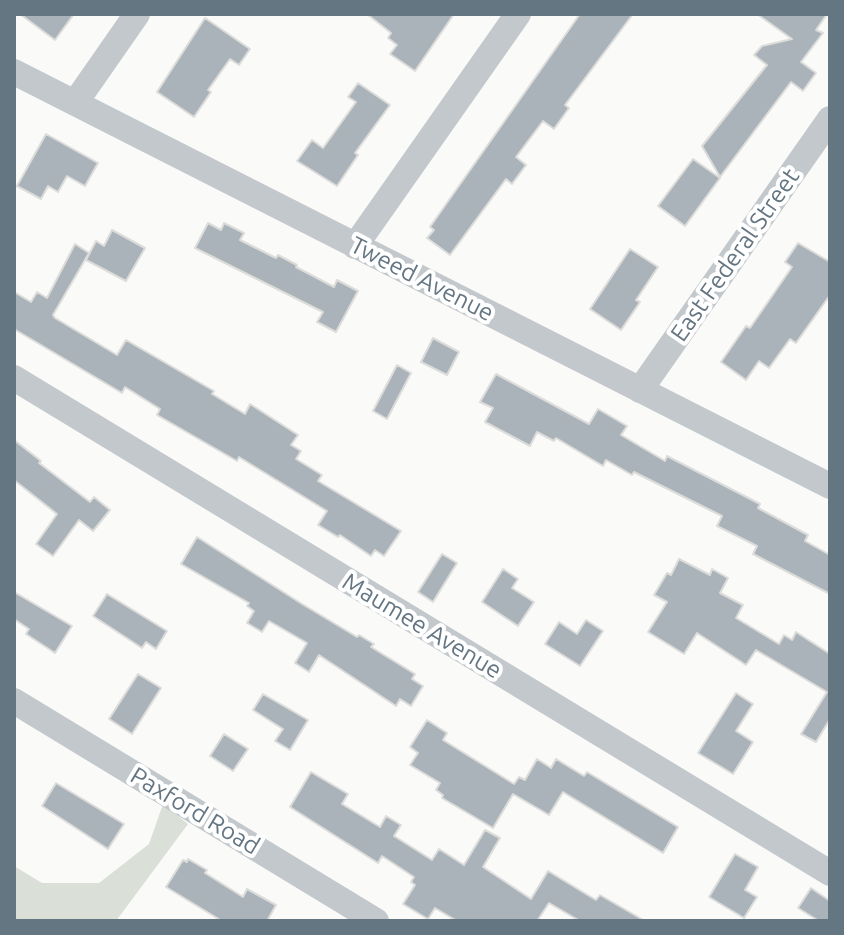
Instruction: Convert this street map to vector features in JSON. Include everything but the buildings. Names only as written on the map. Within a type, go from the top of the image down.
[{"type":"street","points":[[75,103],[137,14]]},
{"type":"street","points":[[355,246],[518,14]]},
{"type":"street","name":"Tweed Avenue","points":[[14,72],[830,486]]},
{"type":"street","name":"East Federal Street","points":[[640,390],[830,119]]},
{"type":"street","name":"Maumee Avenue","points":[[14,378],[830,873]]},
{"type":"street","name":"Paxford Road","points":[[14,701],[376,921]]},
{"type":"shaded area","points":[[163,804],[188,824],[116,921],[14,921],[14,866],[42,883],[99,883],[149,844]]}]
